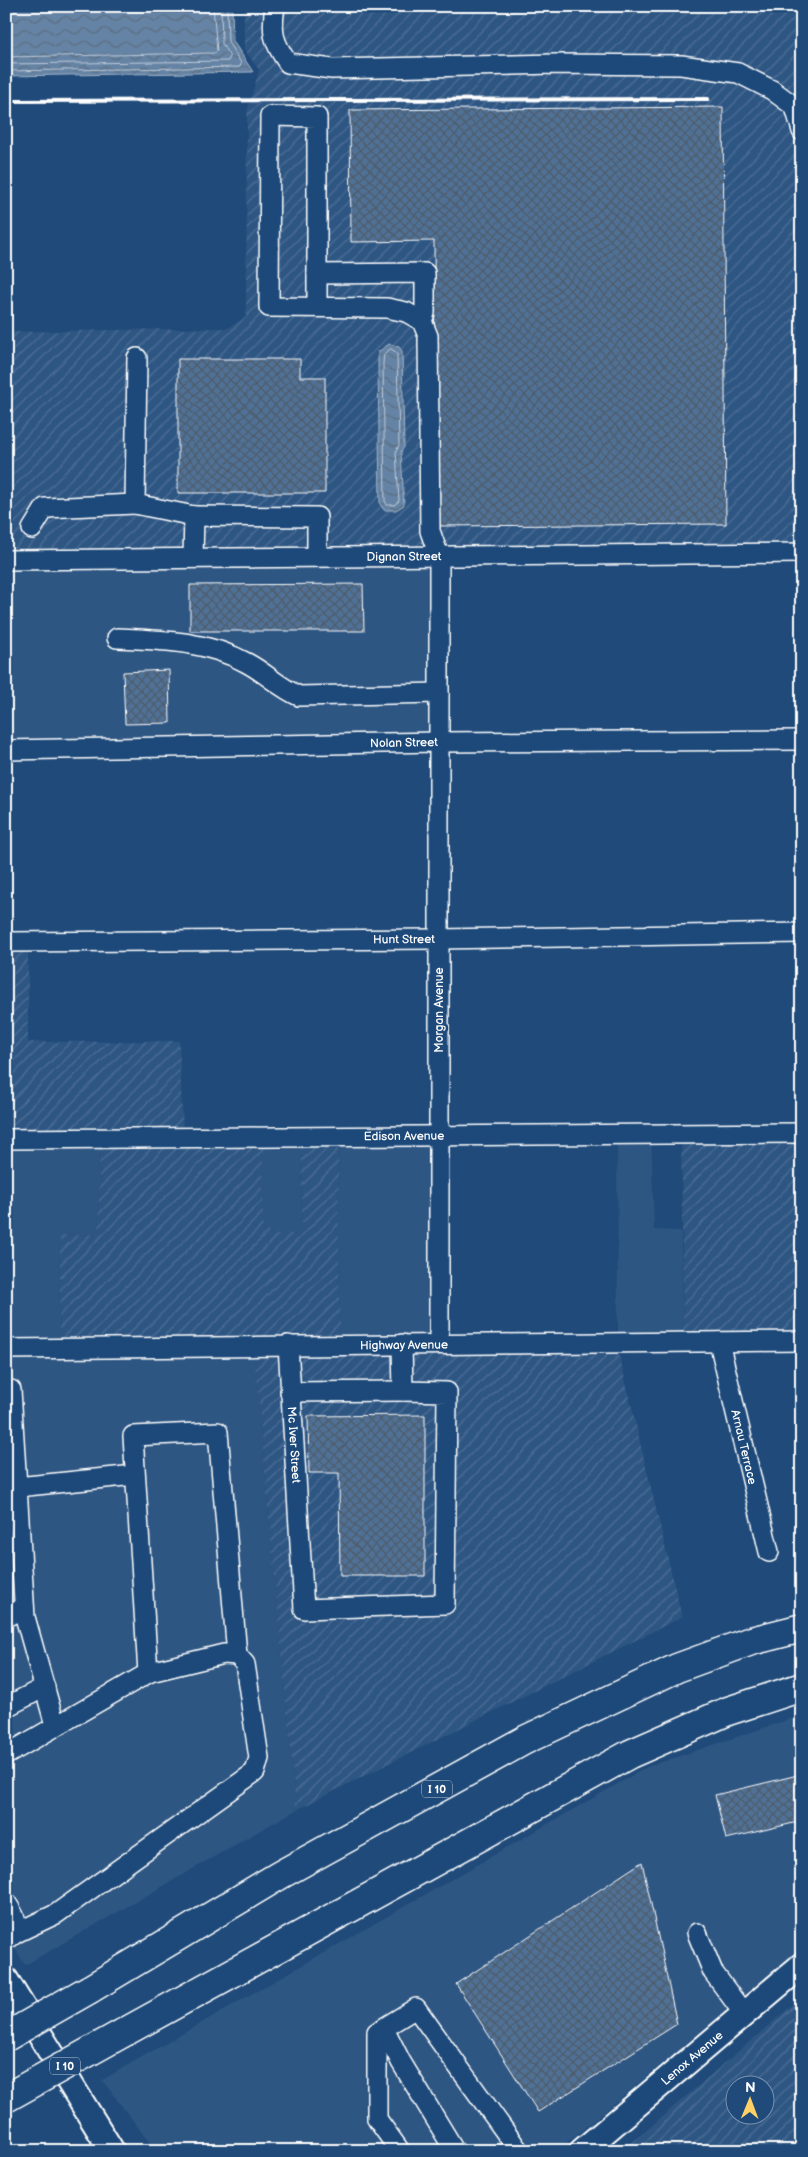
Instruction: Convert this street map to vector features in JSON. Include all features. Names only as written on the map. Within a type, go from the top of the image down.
[{"type":"highway","name":"I 10","points":[[6,2037],[90,1989],[280,1874],[525,1740],[677,1668],[751,1641],[802,1628]]},
{"type":"highway","name":"I 10","points":[[6,2098],[630,1754],[728,1711],[802,1687]]},
{"type":"main road","name":"Lenox Avenue","points":[[582,2151],[744,2014],[799,1973]]},
{"type":"main road","points":[[6,1980],[112,2151]]},
{"type":"street","points":[[275,6],[272,22],[274,45],[288,63],[332,69],[556,64],[681,65],[738,73],[772,90],[795,108],[802,131]]},
{"type":"street","points":[[317,307],[317,117],[270,116],[269,307],[387,308],[406,312],[422,321]]},
{"type":"street","name":"Morgan Avenue","points":[[317,274],[425,273],[422,321],[428,336],[430,531],[439,556],[438,1344]]},
{"type":"street","points":[[135,504],[137,358]]},
{"type":"street","points":[[32,529],[45,508],[135,504],[194,516],[317,516],[318,557]]},
{"type":"street","points":[[193,558],[194,516]]},
{"type":"street","name":"Dignan Street","points":[[6,560],[802,554]]},
{"type":"street","points":[[117,638],[170,640],[223,652],[248,664],[284,690],[299,696],[439,693]]},
{"type":"street","name":"Nolan Street","points":[[6,750],[439,742],[802,740]]},
{"type":"street","name":"Hunt Street","points":[[6,942],[438,939],[802,933]]},
{"type":"street","name":"Edison Avenue","points":[[6,1139],[802,1133]]},
{"type":"street","name":"Highway Avenue","points":[[6,1349],[802,1341]]},
{"type":"street","name":"Arnau Terrace","points":[[718,1342],[769,1552]]},
{"type":"street","points":[[290,1392],[403,1391],[402,1344]]},
{"type":"street","name":"Mc Iver Street","points":[[288,1345],[304,1609],[445,1604],[447,1392],[403,1391]]},
{"type":"street","points":[[11,1390],[13,1551],[24,1608],[55,1725]]},
{"type":"street","points":[[11,1936],[56,1914],[255,1772],[259,1758],[245,1664],[237,1655],[218,1432],[133,1436],[148,1673]]},
{"type":"street","points":[[12,1488],[135,1475]]},
{"type":"street","points":[[6,1617],[24,1608]]},
{"type":"street","points":[[6,1755],[148,1673],[224,1654],[237,1655]]},
{"type":"street","points":[[6,1707],[45,1687]]},
{"type":"street","points":[[6,1902],[17,1919],[11,1936]]},
{"type":"street","points":[[697,1933],[712,1972],[744,2014]]},
{"type":"street","points":[[400,2151],[377,2119],[377,2032],[416,2008],[510,2148]]},
{"type":"street","points":[[384,2028],[411,2079],[455,2151]]},
{"type":"shaded area","points":[[244,6],[802,6],[802,544],[6,551],[6,332],[228,328],[246,317],[247,112],[259,70],[244,49]]},
{"type":"shaded area","points":[[430,547],[432,733],[6,742],[6,551]]},
{"type":"shaded area","points":[[6,933],[28,933],[28,1042],[179,1041],[183,1131],[263,1129],[263,1228],[273,1235],[302,1233],[301,1129],[338,1129],[340,1337],[59,1340],[60,1235],[98,1234],[100,1132],[6,1132]]},
{"type":"shaded area","points":[[802,1126],[802,1331],[683,1333],[681,1127]]},
{"type":"shaded area","points":[[617,1128],[651,1128],[654,1230],[681,1231],[683,1333],[618,1333]]},
{"type":"shaded area","points":[[263,1129],[301,1129],[302,1234],[273,1235],[263,1228]]},
{"type":"shaded area","points":[[338,1129],[431,1129],[430,1336],[340,1337]]},
{"type":"shaded area","points":[[6,1132],[100,1132],[98,1234],[60,1235],[59,1340],[6,1340]]},
{"type":"shaded area","points":[[618,1350],[682,1617],[296,1810],[254,1354]]},
{"type":"shaded area","points":[[254,1354],[296,1810],[25,1965],[6,1935],[6,1358]]},
{"type":"shaded area","points":[[802,1715],[802,1948],[557,2151],[156,2151],[102,2080],[647,1767]]},
{"type":"shaded area","points":[[802,1997],[802,2151],[622,2151]]},
{"type":"water","points":[[6,6],[232,6],[233,41],[253,72],[6,76]]},
{"type":"water","points":[[389,344],[399,347],[402,351],[404,447],[401,452],[404,505],[396,510],[384,510],[380,504],[378,352]]},
{"type":"building","points":[[723,107],[726,524],[436,526],[434,241],[351,242],[350,110]]},
{"type":"building","points":[[178,359],[300,359],[300,377],[325,377],[325,493],[178,493]]},
{"type":"building","points":[[363,584],[364,631],[190,631],[190,585]]},
{"type":"building","points":[[169,670],[170,723],[125,724],[123,672]]},
{"type":"building","points":[[425,1415],[425,1576],[340,1576],[339,1473],[309,1473],[308,1416]]},
{"type":"building","points":[[802,1774],[802,1821],[726,1839],[715,1795]]},
{"type":"building","points":[[642,1862],[677,2024],[538,2112],[456,1984]]},
{"type":"railway","points":[[6,101],[708,99]]}]
